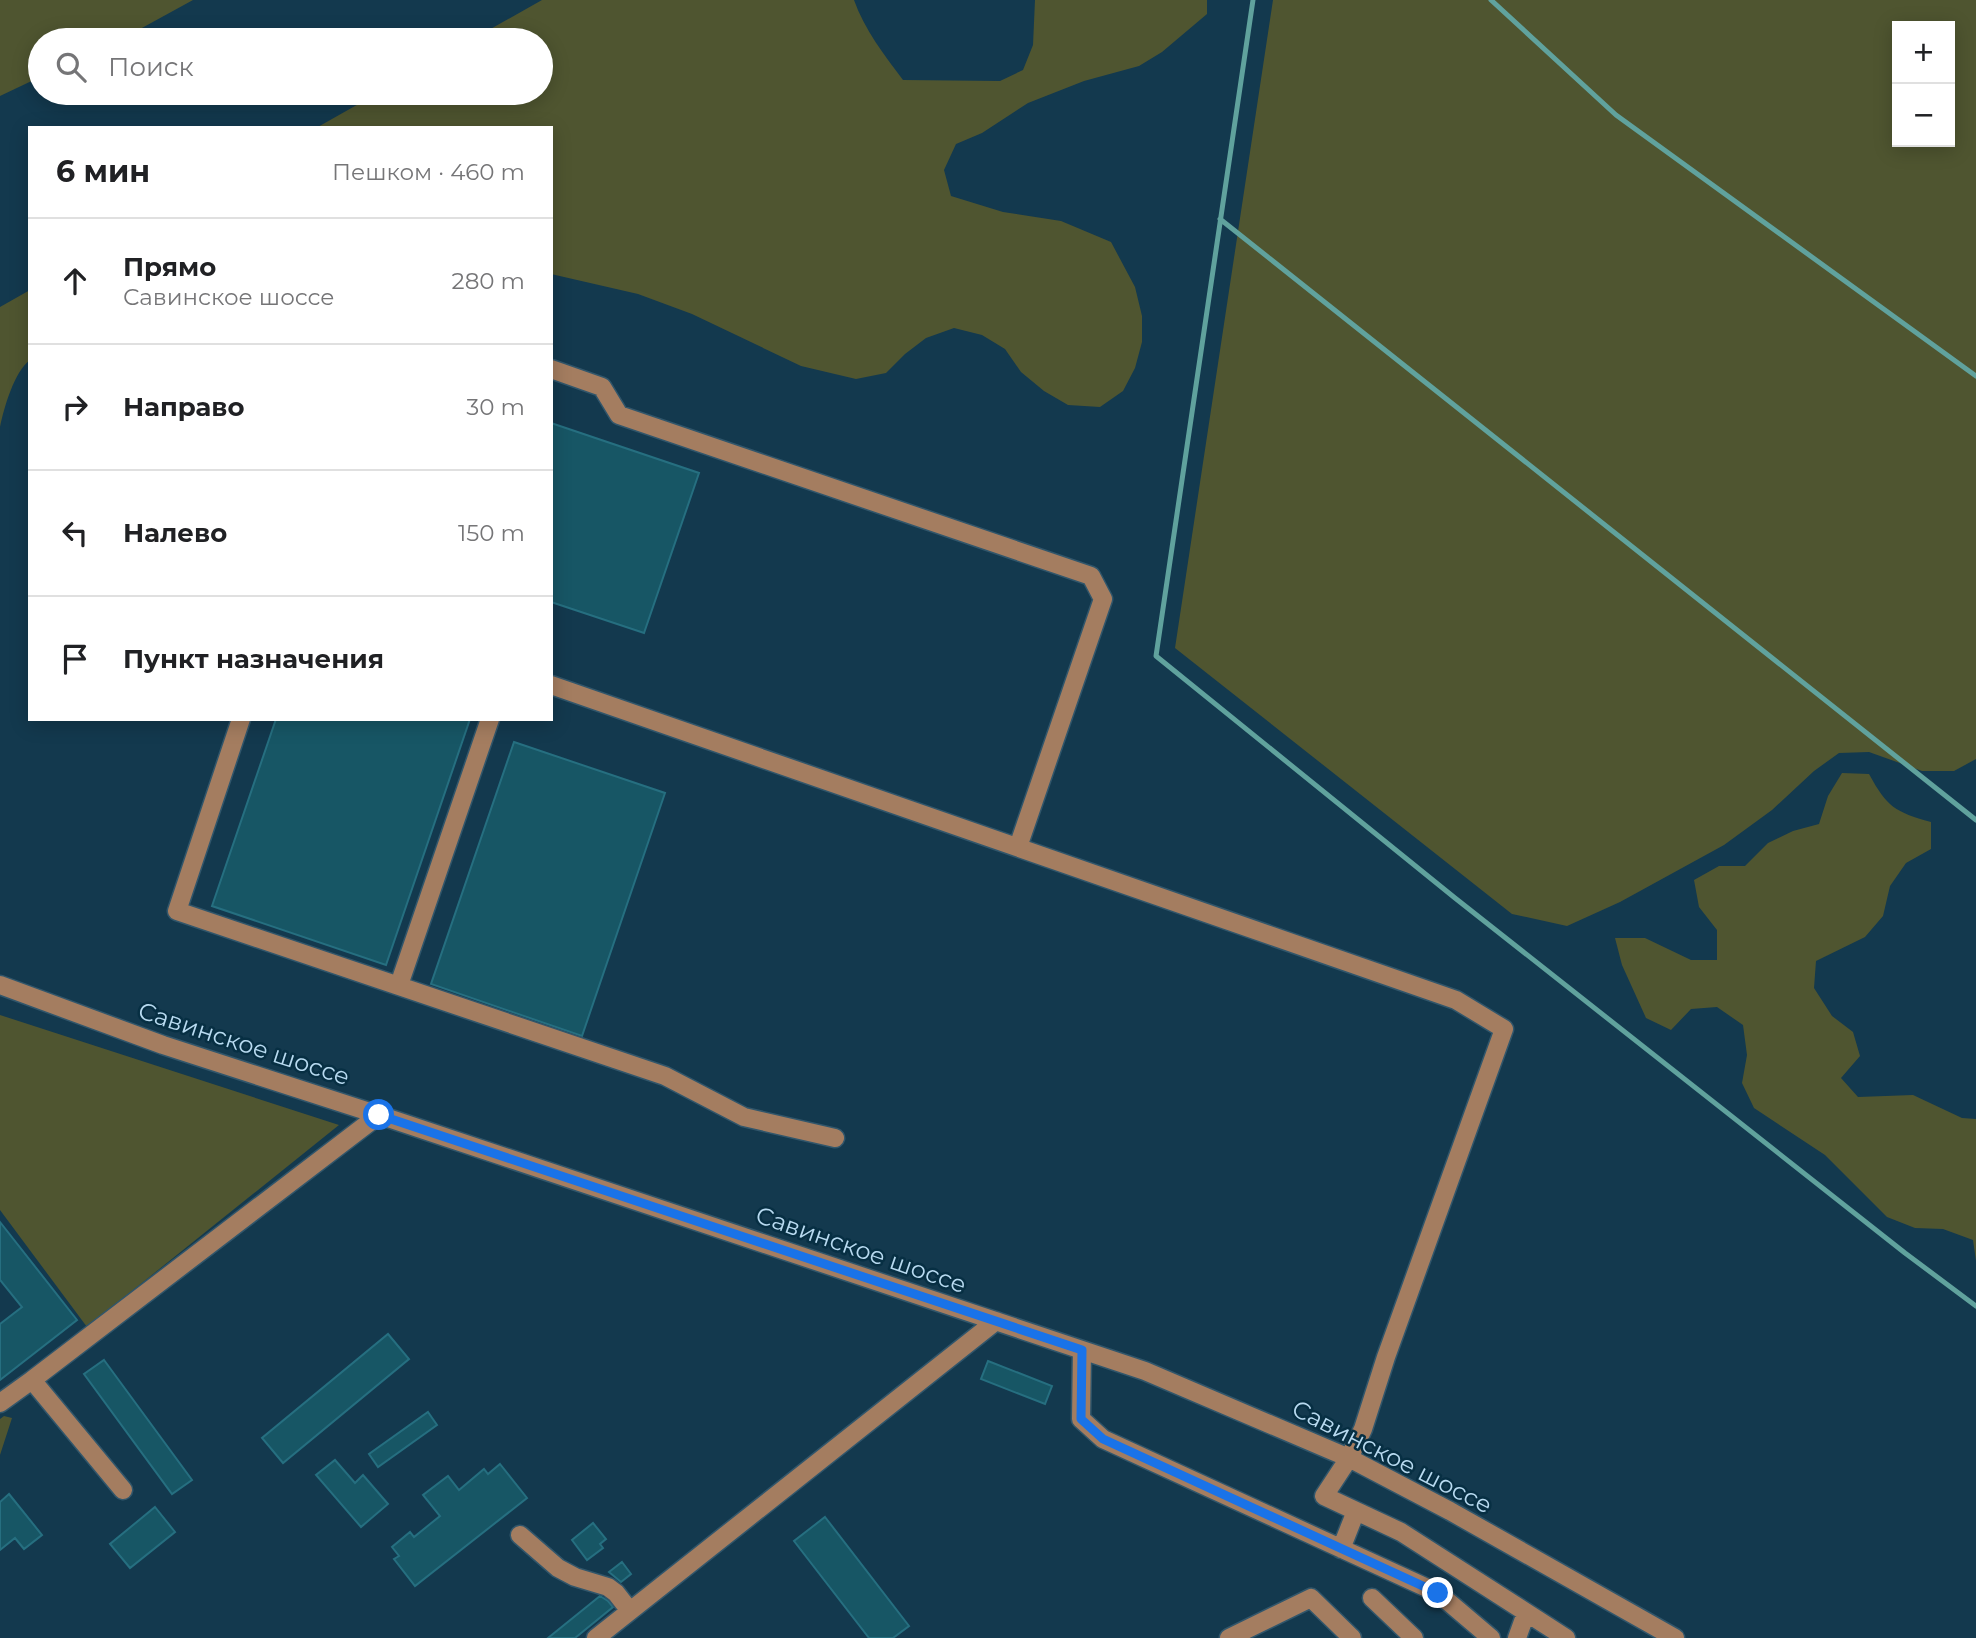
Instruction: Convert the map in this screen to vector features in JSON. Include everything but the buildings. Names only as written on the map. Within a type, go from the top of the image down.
[{"type":"street","points":[[553,370],[602,387],[619,415],[1091,576],[1103,599],[1018,847]]},
{"type":"street","points":[[553,686],[1456,1000],[1504,1029],[1386,1357],[1363,1429],[1349,1458],[1324,1496],[1401,1532],[1566,1638]]},
{"type":"street","points":[[240,721],[177,911],[665,1076],[744,1117],[835,1138]]},
{"type":"street","points":[[399,985],[489,721]]},
{"type":"street","name":"Савинское шоссе","points":[[0,985],[163,1045],[1145,1371],[1349,1458],[1450,1511],[1675,1638]]},
{"type":"street","points":[[0,1403],[379,1115]]},
{"type":"street","points":[[596,1638],[996,1321]]},
{"type":"street","points":[[1082,1350],[1081,1419],[1103,1439],[1438,1593],[1491,1638]]},
{"type":"street","points":[[32,1380],[122,1490]]},
{"type":"street","points":[[1341,1549],[1356,1511]]},
{"type":"street","points":[[520,1535],[558,1568],[575,1577],[608,1587],[630,1611]]},
{"type":"street","points":[[1229,1638],[1311,1598],[1352,1638]]},
{"type":"street","points":[[1372,1598],[1414,1638]]},
{"type":"street","points":[[1517,1638],[1526,1613]]},
{"type":"green space","points":[[0,0],[193,0],[142,28],[28,28],[28,83],[0,96]]},
{"type":"green space","points":[[542,0],[854,0],[869,32],[903,80],[1000,81],[1023,70],[1033,45],[1035,0],[1207,0],[1207,14],[1162,52],[1139,66],[1084,81],[1028,103],[982,133],[956,144],[944,170],[951,196],[1003,212],[1061,221],[1111,242],[1135,287],[1142,316],[1142,342],[1135,368],[1123,391],[1100,407],[1068,405],[1044,391],[1021,372],[1005,349],[982,335],[954,328],[926,338],[886,373],[856,379],[801,366],[692,314],[638,294],[553,274],[553,126],[320,126],[357,105],[553,105],[553,28],[492,28]]},
{"type":"green space","points":[[1273,0],[1976,0],[1976,759],[1954,771],[1922,771],[1869,752],[1839,753],[1814,771],[1772,810],[1724,845],[1620,902],[1567,926],[1512,914],[1175,648]]},
{"type":"green space","points":[[28,291],[28,362],[15,381],[0,427],[0,307]]},
{"type":"green space","points":[[1842,773],[1869,774],[1893,807],[1931,822],[1931,849],[1906,863],[1890,886],[1883,916],[1865,937],[1816,961],[1814,988],[1832,1016],[1853,1032],[1860,1056],[1841,1078],[1858,1097],[1913,1095],[1962,1118],[1976,1119],[1976,1261],[1973,1240],[1943,1229],[1915,1228],[1887,1217],[1825,1155],[1754,1108],[1742,1083],[1747,1055],[1743,1025],[1717,1007],[1691,1009],[1671,1030],[1646,1018],[1622,965],[1615,938],[1645,938],[1691,960],[1717,960],[1717,930],[1699,907],[1694,880],[1719,866],[1745,866],[1768,843],[1793,831],[1819,824],[1828,796]]},
{"type":"green space","points":[[0,1015],[339,1125],[87,1327],[0,1210]]},
{"type":"green space","points":[[4,1416],[12,1418],[0,1455],[0,1419]]},
{"type":"waterway","points":[[1253,0],[1156,656],[1455,898],[1976,1306]]},
{"type":"waterway","points":[[1491,0],[1616,115],[1976,376]]},
{"type":"waterway","points":[[1220,219],[1976,820]]},
{"type":"route","points":[[379,1115],[1082,1350],[1081,1419],[1103,1439],[1438,1593]]}]
